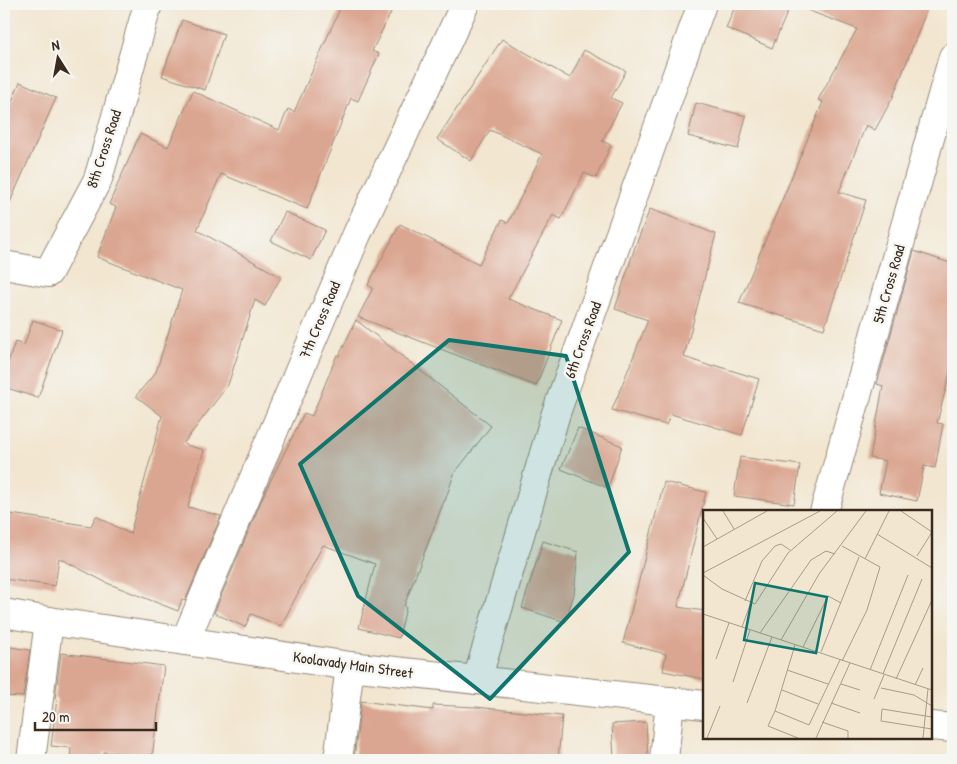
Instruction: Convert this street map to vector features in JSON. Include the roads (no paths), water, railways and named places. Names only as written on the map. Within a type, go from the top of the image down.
[{"type":"street","name":"8th Cross Road","points":[[4,265],[48,273],[98,179],[148,4]]},
{"type":"street","name":"7th Cross Road","points":[[185,641],[357,234],[465,4]]},
{"type":"street","name":"6th Cross Road","points":[[477,680],[556,413],[702,4]]},
{"type":"street","name":"5th Cross Road","points":[[825,510],[953,57]]},
{"type":"street","name":"Koolavady Main Street","points":[[4,613],[49,622],[350,666],[703,704]]},
{"type":"street","points":[[31,760],[49,622]]},
{"type":"street","points":[[338,760],[350,666]]},
{"type":"street","points":[[664,760],[670,701]]},
{"type":"street","points":[[932,726],[953,728]]}]
